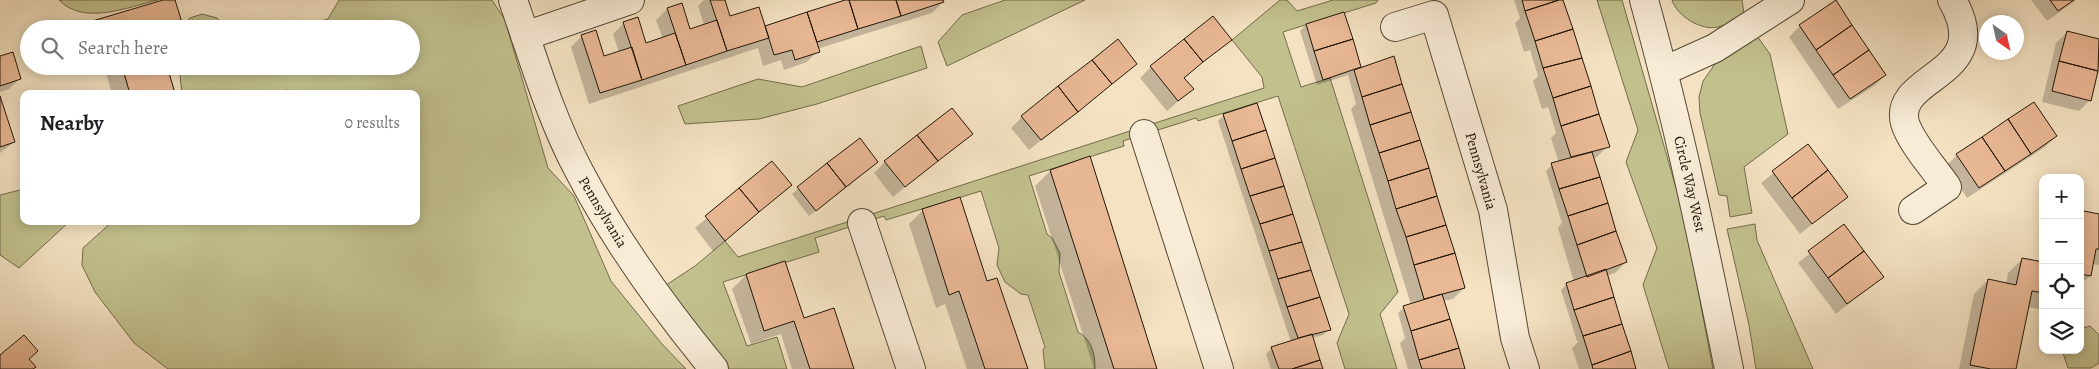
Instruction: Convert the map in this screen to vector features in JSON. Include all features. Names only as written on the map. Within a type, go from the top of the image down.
[{"type":"street","name":"Pennsylvania","points":[[513,0],[547,96],[578,169],[644,279],[714,369]]},
{"type":"street","points":[[525,36],[630,0]]},
{"type":"street","name":"Circle Way West","points":[[1644,0],[1664,71],[1702,233],[1729,369]]},
{"type":"street","points":[[1664,71],[1715,48],[1790,0]]},
{"type":"street","points":[[1913,210],[1947,186],[1912,136],[1905,122],[1905,108],[1911,96],[1945,70],[1957,56],[1963,42],[1964,27],[1960,13],[1952,0]]},
{"type":"street","name":"Pennsylvania","points":[[1396,27],[1434,15],[1493,210],[1515,338],[1525,369]]},
{"type":"street","points":[[1144,134],[1219,369]]},
{"type":"street","points":[[862,224],[911,369]]},
{"type":"shaded area","points":[[59,0],[158,0],[120,10],[93,13],[69,8]]},
{"type":"shaded area","points":[[339,0],[492,0],[505,20],[548,168],[574,196],[611,281],[662,344],[686,369],[168,369],[134,343],[95,292],[82,265],[83,248],[109,225],[420,225],[420,90],[182,90],[180,75],[420,75],[420,20],[325,20],[328,19]]},
{"type":"shaded area","points":[[1005,0],[1085,0],[947,66],[938,42],[962,15]]},
{"type":"shaded area","points":[[1280,0],[1287,0],[1297,11],[1333,0],[1378,0],[1376,3],[1283,32],[1301,87],[1330,78],[1398,292],[1380,314],[1397,369],[1345,369],[1337,343],[1349,314],[1278,96],[1198,121],[1196,118],[1123,141],[1124,146],[1029,176],[1047,234],[1052,238],[1060,253],[1059,272],[1078,332],[1087,339],[1092,348],[1095,369],[1045,369],[1043,350],[1045,347],[1028,295],[1021,294],[1005,282],[997,265],[999,248],[981,191],[886,220],[884,216],[815,238],[819,252],[723,282],[747,346],[777,337],[787,369],[714,369],[654,293],[695,266],[725,241],[738,257],[1264,88],[1262,77],[1232,40]]},
{"type":"shaded area","points":[[1597,0],[1622,0],[1683,212],[1713,369],[1669,369],[1643,285],[1657,248],[1626,162],[1638,130]]},
{"type":"shaded area","points":[[1672,0],[1742,0],[1744,14],[1718,27],[1704,27],[1684,17]]},
{"type":"shaded area","points":[[202,14],[219,20],[188,20]]},
{"type":"shaded area","points":[[1757,36],[1770,54],[1788,134],[1744,167],[1752,213],[1730,217],[1727,196],[1719,195],[1700,113],[1699,97],[1703,81],[1715,64]]},
{"type":"shaded area","points":[[921,46],[927,68],[817,104],[759,119],[685,124],[678,106],[758,79],[802,87]]},
{"type":"shaded area","points":[[20,190],[20,225],[66,225],[19,268],[0,255],[0,195]]},
{"type":"shaded area","points":[[1755,224],[1757,240],[1813,369],[1756,369],[1749,325],[1727,229]]},
{"type":"shaded area","points":[[2090,326],[2099,335],[2099,363],[2091,368],[2068,368],[2063,354],[2084,354],[2084,328]]},
{"type":"building","points":[[163,0],[175,0],[181,20],[96,20]]},
{"type":"building","points":[[710,0],[725,0],[730,16],[759,7],[769,38],[727,51]]},
{"type":"building","points":[[849,0],[858,29],[817,42],[807,12]]},
{"type":"building","points":[[849,0],[896,0],[901,16],[858,29]]},
{"type":"building","points":[[896,0],[943,0],[944,2],[901,16]]},
{"type":"building","points":[[1522,0],[1559,0],[1525,11]]},
{"type":"building","points":[[1563,0],[1573,29],[1535,41],[1525,11]]},
{"type":"building","points":[[1836,0],[1852,25],[1816,50],[1799,25]]},
{"type":"building","points":[[2050,0],[2074,0],[2058,11]]},
{"type":"building","points":[[682,3],[690,29],[717,20],[727,51],[686,65],[667,8]]},
{"type":"building","points":[[807,12],[820,52],[795,60],[792,50],[774,55],[765,26]]},
{"type":"building","points":[[1344,12],[1353,39],[1314,51],[1306,24]]},
{"type":"building","points":[[1213,16],[1232,40],[1203,62],[1184,39]]},
{"type":"building","points":[[638,17],[646,43],[675,33],[686,65],[642,80],[623,22]]},
{"type":"building","points":[[1852,25],[1869,50],[1833,75],[1816,50]]},
{"type":"building","points":[[1573,29],[1582,58],[1543,68],[1535,41]]},
{"type":"building","points":[[596,30],[604,56],[632,47],[642,80],[600,93],[581,35]]},
{"type":"building","points":[[2067,31],[2099,39],[2098,71],[2059,61]]},
{"type":"building","points":[[1118,39],[1137,64],[1112,84],[1092,60]]},
{"type":"building","points":[[1184,39],[1203,62],[1184,78],[1194,89],[1178,101],[1150,66]]},
{"type":"building","points":[[1353,39],[1361,67],[1323,80],[1314,51]]},
{"type":"building","points":[[1869,50],[1886,75],[1850,99],[1833,75]]},
{"type":"building","points":[[13,52],[21,79],[0,86],[0,56]]},
{"type":"building","points":[[1394,56],[1402,84],[1362,97],[1354,70]]},
{"type":"building","points":[[1582,58],[1591,86],[1553,98],[1543,68]]},
{"type":"building","points":[[1092,60],[1112,84],[1078,112],[1058,86]]},
{"type":"building","points":[[2059,61],[2098,71],[2091,101],[2052,91]]},
{"type":"building","points":[[125,75],[170,75],[174,90],[129,90]]},
{"type":"building","points":[[1402,84],[1411,112],[1370,125],[1362,97]]},
{"type":"building","points":[[1058,86],[1078,112],[1041,140],[1021,116]]},
{"type":"building","points":[[1591,86],[1599,114],[1561,126],[1553,98]]},
{"type":"building","points":[[0,96],[15,142],[0,147]]},
{"type":"building","points":[[2034,102],[2057,136],[2031,154],[2008,119]]},
{"type":"building","points":[[1257,103],[1266,130],[1232,141],[1223,114]]},
{"type":"building","points":[[952,108],[973,134],[938,161],[917,135]]},
{"type":"building","points":[[1411,112],[1420,140],[1379,153],[1370,125]]},
{"type":"building","points":[[1599,114],[1610,147],[1571,157],[1561,126]]},
{"type":"building","points":[[2008,119],[2031,154],[2005,171],[1982,137]]},
{"type":"building","points":[[1266,130],[1275,158],[1241,169],[1232,141]]},
{"type":"building","points":[[917,135],[938,161],[905,187],[884,161]]},
{"type":"building","points":[[1982,137],[2005,171],[1979,188],[1956,154]]},
{"type":"building","points":[[860,138],[878,162],[846,187],[827,163]]},
{"type":"building","points":[[1420,140],[1429,168],[1388,181],[1379,153]]},
{"type":"building","points":[[1808,144],[1828,170],[1792,198],[1772,171]]},
{"type":"building","points":[[1592,152],[1600,177],[1559,189],[1551,163]]},
{"type":"building","points":[[1090,156],[1157,369],[1114,369],[1050,170]]},
{"type":"building","points":[[1275,158],[1284,186],[1250,196],[1241,169]]},
{"type":"building","points":[[772,161],[792,185],[759,212],[739,188]]},
{"type":"building","points":[[827,163],[846,187],[816,211],[797,187]]},
{"type":"building","points":[[1429,168],[1437,196],[1396,209],[1388,181]]},
{"type":"building","points":[[1828,170],[1848,197],[1812,224],[1792,198]]},
{"type":"building","points":[[1600,177],[1608,203],[1568,216],[1559,189]]},
{"type":"building","points":[[1284,186],[1293,214],[1260,224],[1250,196]]},
{"type":"building","points":[[739,188],[759,212],[725,241],[705,216]]},
{"type":"building","points":[[1437,196],[1446,225],[1406,237],[1396,209]]},
{"type":"building","points":[[960,197],[987,281],[997,278],[1028,369],[985,369],[959,291],[949,295],[922,209]]},
{"type":"building","points":[[1608,203],[1616,231],[1577,245],[1568,216]]},
{"type":"building","points":[[2084,211],[2099,214],[2099,249],[2096,249],[2091,276],[2084,275]]},
{"type":"building","points":[[1293,214],[1302,242],[1269,251],[1260,224]]},
{"type":"building","points":[[1844,224],[1864,251],[1828,278],[1808,251]]},
{"type":"building","points":[[1446,225],[1455,253],[1414,265],[1406,237]]},
{"type":"building","points":[[1616,231],[1627,262],[1587,277],[1577,245]]},
{"type":"building","points":[[1302,242],[1311,270],[1278,279],[1269,251]]},
{"type":"building","points":[[1864,251],[1884,277],[1847,304],[1828,278]]},
{"type":"building","points":[[1455,253],[1465,288],[1424,299],[1414,265]]},
{"type":"building","points":[[2022,258],[2039,261],[2039,292],[2032,291],[2016,369],[1991,369],[1970,365],[1988,279],[2016,285]]},
{"type":"building","points":[[785,261],[804,318],[834,308],[854,369],[810,369],[794,321],[764,331],[746,274]]},
{"type":"building","points":[[1606,269],[1614,297],[1574,310],[1566,283]]},
{"type":"building","points":[[1311,270],[1320,297],[1287,307],[1278,279]]},
{"type":"building","points":[[1442,294],[1450,319],[1411,331],[1403,306]]},
{"type":"building","points":[[1320,297],[1331,330],[1298,338],[1287,307]]},
{"type":"building","points":[[1614,297],[1622,324],[1583,336],[1574,310]]},
{"type":"building","points":[[1450,319],[1459,348],[1419,360],[1411,331]]},
{"type":"building","points":[[1622,324],[1631,351],[1592,365],[1583,336]]},
{"type":"building","points":[[1312,334],[1320,360],[1292,369],[1279,369],[1271,347]]},
{"type":"building","points":[[24,335],[38,351],[29,359],[36,367],[33,369],[0,369],[0,355]]},
{"type":"building","points":[[1459,348],[1465,369],[1422,369],[1419,360]]},
{"type":"building","points":[[1631,351],[1636,369],[1593,369],[1592,365]]},
{"type":"building","points":[[1320,360],[1323,369],[1292,369]]}]
